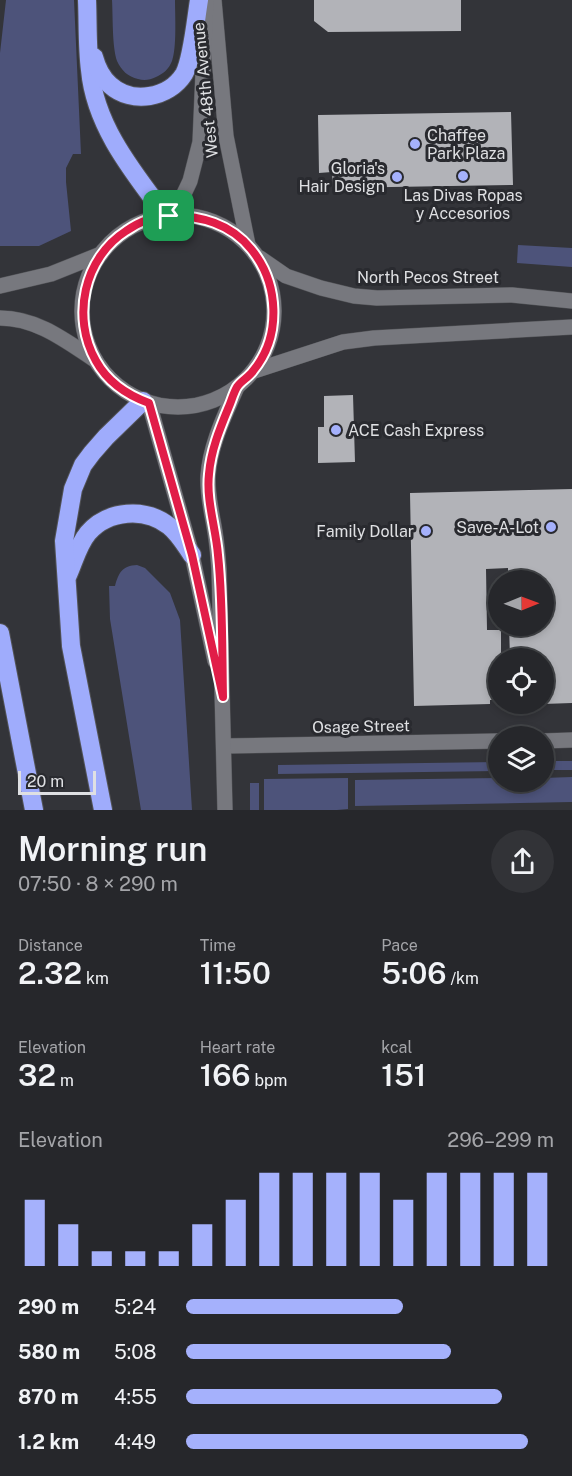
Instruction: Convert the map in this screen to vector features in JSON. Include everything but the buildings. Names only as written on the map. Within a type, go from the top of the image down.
[{"type":"highway","points":[[87,0],[90,71],[99,112],[129,166],[168,216]]},
{"type":"highway","points":[[88,35],[99,72],[109,85],[129,96],[156,95],[169,89],[180,80],[185,72],[199,0]]},
{"type":"highway","points":[[103,810],[71,646],[64,541],[68,515],[83,465],[92,453],[146,402]]},
{"type":"highway","points":[[66,580],[88,533],[112,517],[126,513],[149,515],[168,525],[192,555]]},
{"type":"highway","points":[[0,633],[34,810]]},
{"type":"street","name":"West 48th Avenue","points":[[168,216],[181,200],[190,182],[200,142],[206,0]]},
{"type":"street","name":"West 48th Avenue","points":[[214,0],[226,136],[253,251]]},
{"type":"street","points":[[168,216],[192,216],[217,223],[239,237],[253,251],[268,278],[274,302],[273,326],[266,350],[254,371],[237,387],[217,399],[195,406],[172,407],[146,402],[124,391],[108,377],[96,360],[85,334],[82,306],[88,278],[101,254],[117,237],[136,224],[168,216]]},
{"type":"street","name":"North Pecos Street","points":[[253,251],[286,276],[354,296],[376,298],[512,295],[572,301]]},
{"type":"street","points":[[0,285],[51,274],[101,254]]},
{"type":"street","points":[[0,318],[26,321],[41,326],[96,360]]},
{"type":"street","points":[[254,371],[343,342],[374,338],[572,327]]},
{"type":"street","points":[[225,810],[219,561],[208,478],[215,443],[237,387]]},
{"type":"street","points":[[146,402],[192,555],[223,697]]},
{"type":"street","points":[[554,741],[572,740]]},
{"type":"street","name":"Osage Street","points":[[224,746],[488,741]]},
{"type":"shaded area","points":[[6,0],[74,0],[81,154],[73,154],[66,168],[71,231],[39,246],[0,246],[0,53]]},
{"type":"shaded area","points":[[112,0],[175,0],[175,48],[172,61],[166,71],[154,78],[140,80],[128,75],[121,67],[114,48]]},
{"type":"shaded area","points":[[518,245],[572,248],[572,267],[517,263]]},
{"type":"shaded area","points":[[137,565],[145,568],[170,593],[180,620],[192,810],[141,810],[110,619],[109,586],[115,586],[120,573],[125,568]]},
{"type":"shaded area","points":[[554,761],[572,761],[572,770],[554,770]]},
{"type":"shaded area","points":[[488,762],[488,771],[278,774],[278,765]]},
{"type":"shaded area","points":[[572,777],[572,802],[355,806],[355,780],[488,778],[488,792],[554,792],[554,778]]},
{"type":"shaded area","points":[[348,778],[348,809],[264,810],[264,779]]},
{"type":"shaded area","points":[[250,783],[259,783],[259,810],[250,810]]},
{"type":"place","name":"Chaffee Park Plaza","points":[[415,144]]},
{"type":"place","name":"Las Divas Ropas y Accesorios","points":[[463,176]]},
{"type":"place","name":"Gloria's Hair Design","points":[[397,177]]},
{"type":"place","name":"ACE Cash Express","points":[[336,430]]},
{"type":"place","name":"Save-A-Lot","points":[[551,527]]},
{"type":"place","name":"Family Dollar","points":[[426,531]]},
{"type":"route","points":[[169,216],[192,216],[217,223],[239,237],[257,256],[268,278],[274,302],[273,326],[266,350],[254,371],[237,387],[210,460],[209,497],[218,554],[223,697],[192,555],[149,403],[124,391],[108,377],[96,360],[85,334],[82,306],[88,278],[101,254],[117,237],[136,224],[169,216]]}]
